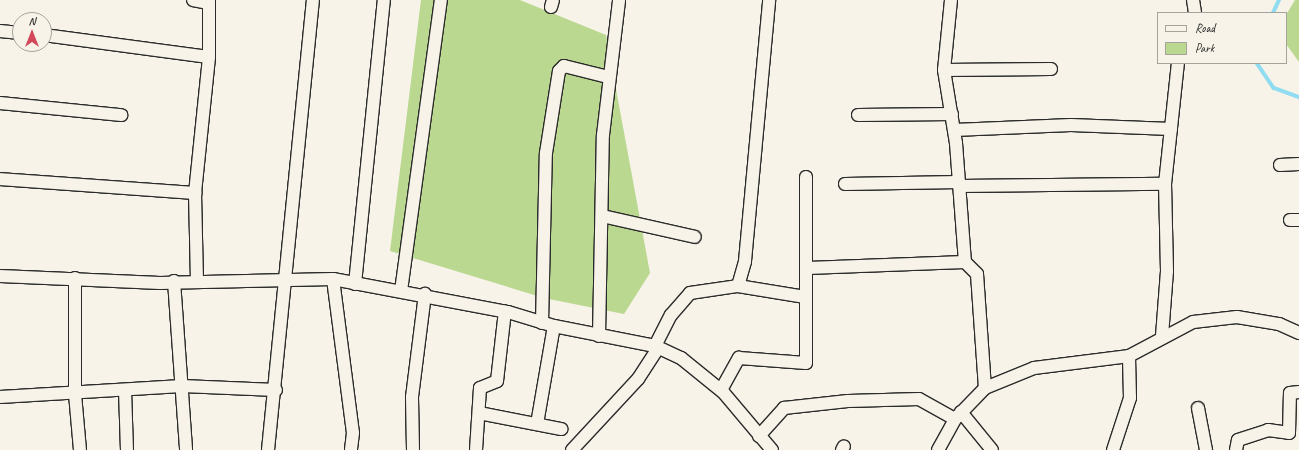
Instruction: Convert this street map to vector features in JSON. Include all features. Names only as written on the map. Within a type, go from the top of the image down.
[{"type":"street","points":[[193,0],[209,2],[209,57],[195,193],[196,281]]},
{"type":"street","points":[[268,450],[276,390],[312,0]]},
{"type":"street","points":[[354,284],[384,0]]},
{"type":"street","points":[[401,291],[441,0]]},
{"type":"street","points":[[599,336],[608,77],[619,0]]},
{"type":"street","points":[[738,286],[745,261],[769,0]]},
{"type":"street","points":[[951,0],[944,70],[954,130],[965,262],[977,274],[985,388]]},
{"type":"street","points":[[1193,0],[1194,12]]},
{"type":"street","points":[[0,31],[12,32]]},
{"type":"street","points":[[52,36],[209,57]]},
{"type":"street","points":[[1162,336],[1167,271],[1165,184],[1178,64]]},
{"type":"street","points":[[542,323],[546,152],[559,71],[564,66],[608,77]]},
{"type":"street","points":[[944,70],[1051,69]]},
{"type":"street","points":[[0,103],[121,115]]},
{"type":"street","points":[[858,115],[952,114]]},
{"type":"street","points":[[954,130],[1071,125],[1171,129]]},
{"type":"street","points":[[1280,165],[1299,164]]},
{"type":"street","points":[[721,390],[739,358],[806,363],[806,177]]},
{"type":"street","points":[[0,180],[195,193]]},
{"type":"street","points":[[845,184],[1165,184]]},
{"type":"street","points":[[602,216],[696,237]]},
{"type":"street","points":[[807,268],[965,262]]},
{"type":"street","points":[[0,276],[174,281],[333,279],[354,284],[425,294],[505,311],[554,326],[657,347],[681,358],[721,390],[772,450]]},
{"type":"street","points":[[75,278],[74,394],[80,450]]},
{"type":"street","points":[[333,279],[353,433],[351,450]]},
{"type":"street","points":[[174,281],[186,450]]},
{"type":"street","points":[[572,450],[638,380],[657,347],[671,315],[690,293],[738,286],[805,297]]},
{"type":"street","points":[[413,450],[412,397],[425,294]]},
{"type":"street","points":[[476,450],[480,388],[497,381],[505,311]]},
{"type":"street","points":[[938,450],[958,416],[985,388],[1034,368],[1129,356],[1162,336],[1193,322],[1237,316],[1279,324],[1299,333]]},
{"type":"street","points":[[537,424],[554,326]]},
{"type":"street","points":[[1113,450],[1130,398],[1129,356]]},
{"type":"street","points":[[0,397],[74,394],[182,386],[276,390]]},
{"type":"street","points":[[124,390],[127,450]]},
{"type":"street","points":[[1236,450],[1238,440],[1268,430],[1290,433],[1290,393],[1299,392]]},
{"type":"street","points":[[759,436],[784,408],[848,401],[919,399],[958,416],[992,450]]},
{"type":"street","points":[[1198,408],[1206,450]]},
{"type":"street","points":[[479,414],[560,429]]},
{"type":"green space","points":[[421,0],[520,0],[606,35],[650,273],[624,314],[544,298],[390,251]]},
{"type":"green space","points":[[1295,0],[1299,0],[1299,62],[1287,45],[1287,13]]},
{"type":"waterway","points":[[1273,12],[1279,0]]},
{"type":"waterway","points":[[1258,64],[1274,88],[1299,97]]}]
